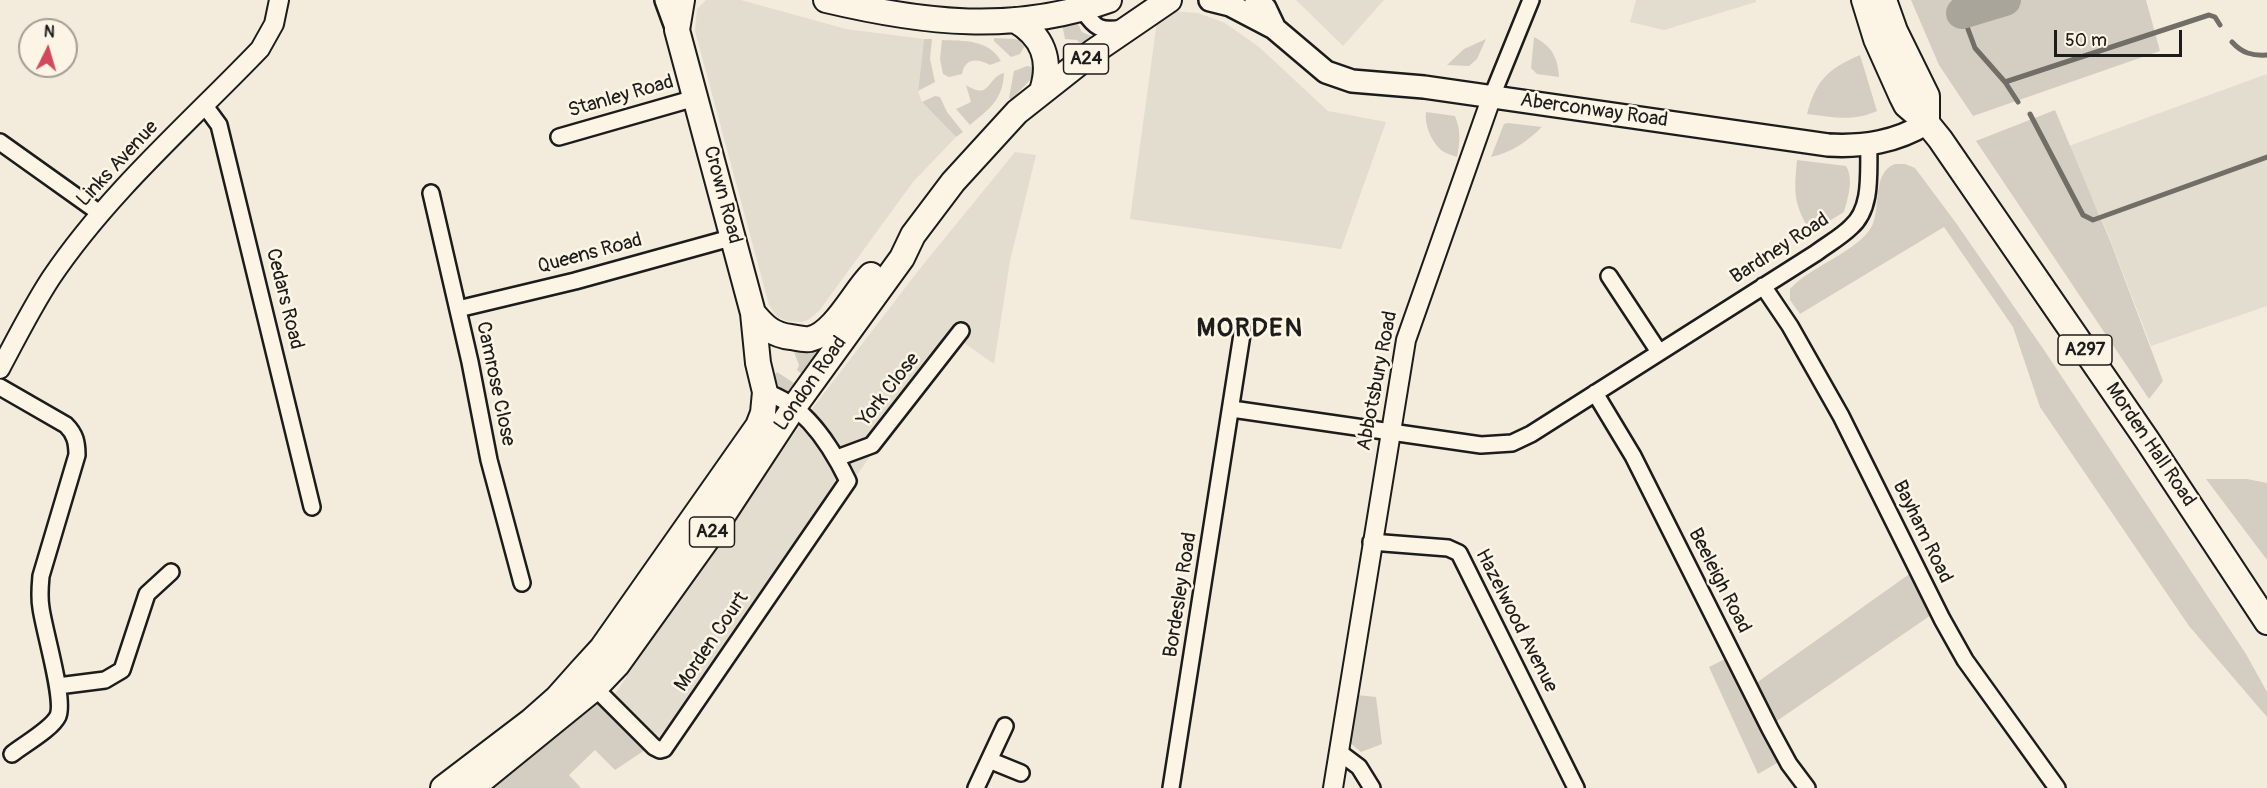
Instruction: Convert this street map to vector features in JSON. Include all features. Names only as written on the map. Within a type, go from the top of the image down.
[{"type":"highway","name":"Crown Road","points":[[682,0],[677,30],[753,313],[758,363]]},
{"type":"highway","points":[[826,0],[909,8],[969,22],[1054,16],[1083,5],[1109,0]]},
{"type":"highway","name":"London Road","points":[[472,788],[595,688],[621,660],[708,538],[794,407],[902,258],[913,235],[953,182],[985,145],[1017,112],[1042,91],[1169,0]]},
{"type":"highway","name":"Morden Hall Road","points":[[1864,0],[1876,39],[1906,105],[1927,123],[2147,440],[2267,622]]},
{"type":"highway","points":[[1884,0],[1895,31],[1928,96],[1927,123]]},
{"type":"highway","name":"A24","points":[[1015,20],[1029,28],[1043,50],[1046,67],[1042,91]]},
{"type":"highway","name":"A24","points":[[753,313],[766,329],[776,334],[811,339],[832,323],[866,280],[913,235]]},
{"type":"highway","name":"London Road","points":[[443,788],[548,705],[602,648],[758,426],[765,392],[758,363]]},
{"type":"main road","name":"Crown Road","points":[[666,0],[677,30]]},
{"type":"main road","name":"Aberconway Road","points":[[1210,0],[1230,6],[1274,28],[1319,66],[1338,77],[1352,81],[1492,96],[1828,145],[1882,143],[1913,132],[1927,123]]},
{"type":"main road","name":"Aberconway Road","points":[[1256,0],[1265,8],[1274,28]]},
{"type":"street","name":"Links Avenue","points":[[0,369],[52,277],[101,214],[260,50],[274,24],[279,0]]},
{"type":"street","name":"Abbotsbury Road","points":[[1333,788],[1371,542],[1406,339],[1492,96],[1531,0]]},
{"type":"street","points":[[1083,5],[1090,21],[1098,28],[1110,30],[1129,27]]},
{"type":"street","name":"Stanley Road","points":[[559,137],[695,98]]},
{"type":"street","name":"Cedars Road","points":[[205,106],[219,125],[312,507]]},
{"type":"street","points":[[0,142],[101,214]]},
{"type":"street","name":"Bardney Road","points":[[1389,433],[1499,445],[1512,443],[1531,434],[1816,253],[1852,226],[1862,213],[1866,197],[1869,145]]},
{"type":"street","name":"Camrose Close","points":[[430,193],[458,309],[489,460],[522,583]]},
{"type":"street","name":"Queens Road","points":[[458,309],[734,237]]},
{"type":"street","points":[[1609,276],[1659,352]]},
{"type":"street","name":"Bayham Road","points":[[1763,286],[1790,326],[1841,416],[1959,650],[2057,788]]},
{"type":"street","name":"Bordesley Road","points":[[1171,788],[1243,328]]},
{"type":"street","name":"York Close","points":[[837,458],[872,445],[961,331]]},
{"type":"street","points":[[0,387],[66,425],[72,431],[77,443],[77,455],[41,576],[39,595],[58,686],[60,707],[57,718],[12,753]]},
{"type":"street","points":[[765,392],[776,395],[794,407],[837,458]]},
{"type":"street","name":"Beeleigh Road","points":[[1595,393],[1633,456],[1770,729],[1789,764],[1807,788]]},
{"type":"street","points":[[1232,409],[1389,433]]},
{"type":"street","name":"Morden Court","points":[[595,688],[654,747],[664,749],[848,481],[837,458]]},
{"type":"street","name":"Hazelwood Avenue","points":[[1371,542],[1448,548],[1459,553],[1576,788]]},
{"type":"street","points":[[58,686],[105,680],[122,670],[147,594],[171,572]]},
{"type":"street","points":[[976,788],[1005,726]]},
{"type":"street","points":[[1339,752],[1359,767],[1372,788]]},
{"type":"street","points":[[989,760],[1021,773]]},
{"type":"shaded area","points":[[706,0],[741,0],[846,29],[924,39],[918,91],[922,102],[956,137],[913,182],[819,311],[808,320],[787,321],[777,317],[769,305],[695,31],[697,9]]},
{"type":"shaded area","points":[[1296,0],[1384,0],[1343,46]]},
{"type":"shaded area","points":[[1636,0],[1756,0],[1756,2],[1664,30],[1630,22]]},
{"type":"shaded area","points":[[1911,0],[2146,0],[2160,51],[1973,116],[1939,65]]},
{"type":"shaded area","points":[[1172,11],[1198,13],[1225,23],[1259,47],[1328,111],[1386,122],[1341,249],[1130,219],[1157,21]]},
{"type":"shaded area","points":[[1077,22],[1082,32],[1091,36],[1093,40],[1083,47],[1077,40],[1065,39],[1062,24]]},
{"type":"shaded area","points":[[1534,37],[1553,53],[1559,77],[1537,74],[1531,68]]},
{"type":"shaded area","points":[[994,38],[1027,42],[1020,54],[1011,57],[994,41]]},
{"type":"shaded area","points":[[924,39],[932,39],[930,59],[935,82],[918,91]]},
{"type":"shaded area","points":[[1486,39],[1477,59],[1469,66],[1447,65],[1464,49]]},
{"type":"shaded area","points":[[942,40],[967,41],[982,45],[996,54],[1001,61],[990,65],[981,61],[972,61],[966,65],[962,74],[949,77],[943,74],[940,59]]},
{"type":"shaded area","points":[[1860,55],[1877,111],[1851,118],[1807,114],[1815,92],[1825,77],[1839,65]]},
{"type":"shaded area","points":[[1027,66],[1036,68],[1031,79],[1011,100],[1009,98],[1014,71]]},
{"type":"shaded area","points":[[1004,73],[998,97],[989,109],[970,125],[956,109],[971,102],[966,85],[980,91],[984,90],[994,79]]},
{"type":"shaded area","points":[[2267,74],[2267,306],[2151,346],[2108,234],[2069,146]]},
{"type":"shaded area","points":[[935,96],[940,97],[947,112],[963,132],[956,137],[922,102]]},
{"type":"shaded area","points":[[2055,110],[2111,243],[2163,381],[2149,399],[1976,141]]},
{"type":"shaded area","points":[[1426,112],[1455,116],[1459,136],[1457,157],[1443,151],[1433,141],[1427,127]]},
{"type":"shaded area","points":[[1504,124],[1542,127],[1519,146],[1491,157]]},
{"type":"shaded area","points":[[1015,152],[1036,155],[1010,261],[994,364],[953,335],[853,481],[660,746],[612,698],[805,418],[922,266]]},
{"type":"shaded area","points":[[1797,160],[1846,166],[1850,177],[1850,189],[1844,212],[1811,232],[1796,198]]},
{"type":"shaded area","points":[[1895,164],[1905,164],[1915,168],[2044,350],[2246,654],[2267,692],[2267,717],[2189,626],[2040,407],[2013,327],[1944,227],[1800,314],[1790,300],[1790,289],[1798,281],[1866,235],[1875,218],[1878,191],[1883,174]]},
{"type":"shaded area","points":[[819,346],[821,348],[803,375],[797,370],[799,365],[794,352]]},
{"type":"shaded area","points":[[777,372],[794,383],[786,393],[779,387],[774,376]]},
{"type":"shaded area","points":[[2206,479],[2247,479],[2267,483],[2267,560]]},
{"type":"shaded area","points":[[1915,570],[1934,613],[1771,725],[1752,686]]},
{"type":"shaded area","points":[[1731,656],[1784,759],[1758,774],[1709,667]]},
{"type":"shaded area","points":[[1357,695],[1376,697],[1382,744],[1361,752],[1349,742]]},
{"type":"shaded area","points":[[593,700],[645,750],[615,770],[595,750],[569,775],[581,788],[486,788]]},
{"type":"waterway","points":[[1962,13],[2005,0]]},
{"type":"waterway","points":[[1962,13],[1975,48],[2005,82],[2209,15],[2215,17],[2220,25]]},
{"type":"waterway","points":[[2232,42],[2248,53],[2267,55]]},
{"type":"waterway","points":[[2005,82],[2018,102]]},
{"type":"waterway","points":[[2030,114],[2083,215],[2093,220],[2267,157]]},
{"type":"district","name":"MORDEN","points":[[1250,329]]}]
